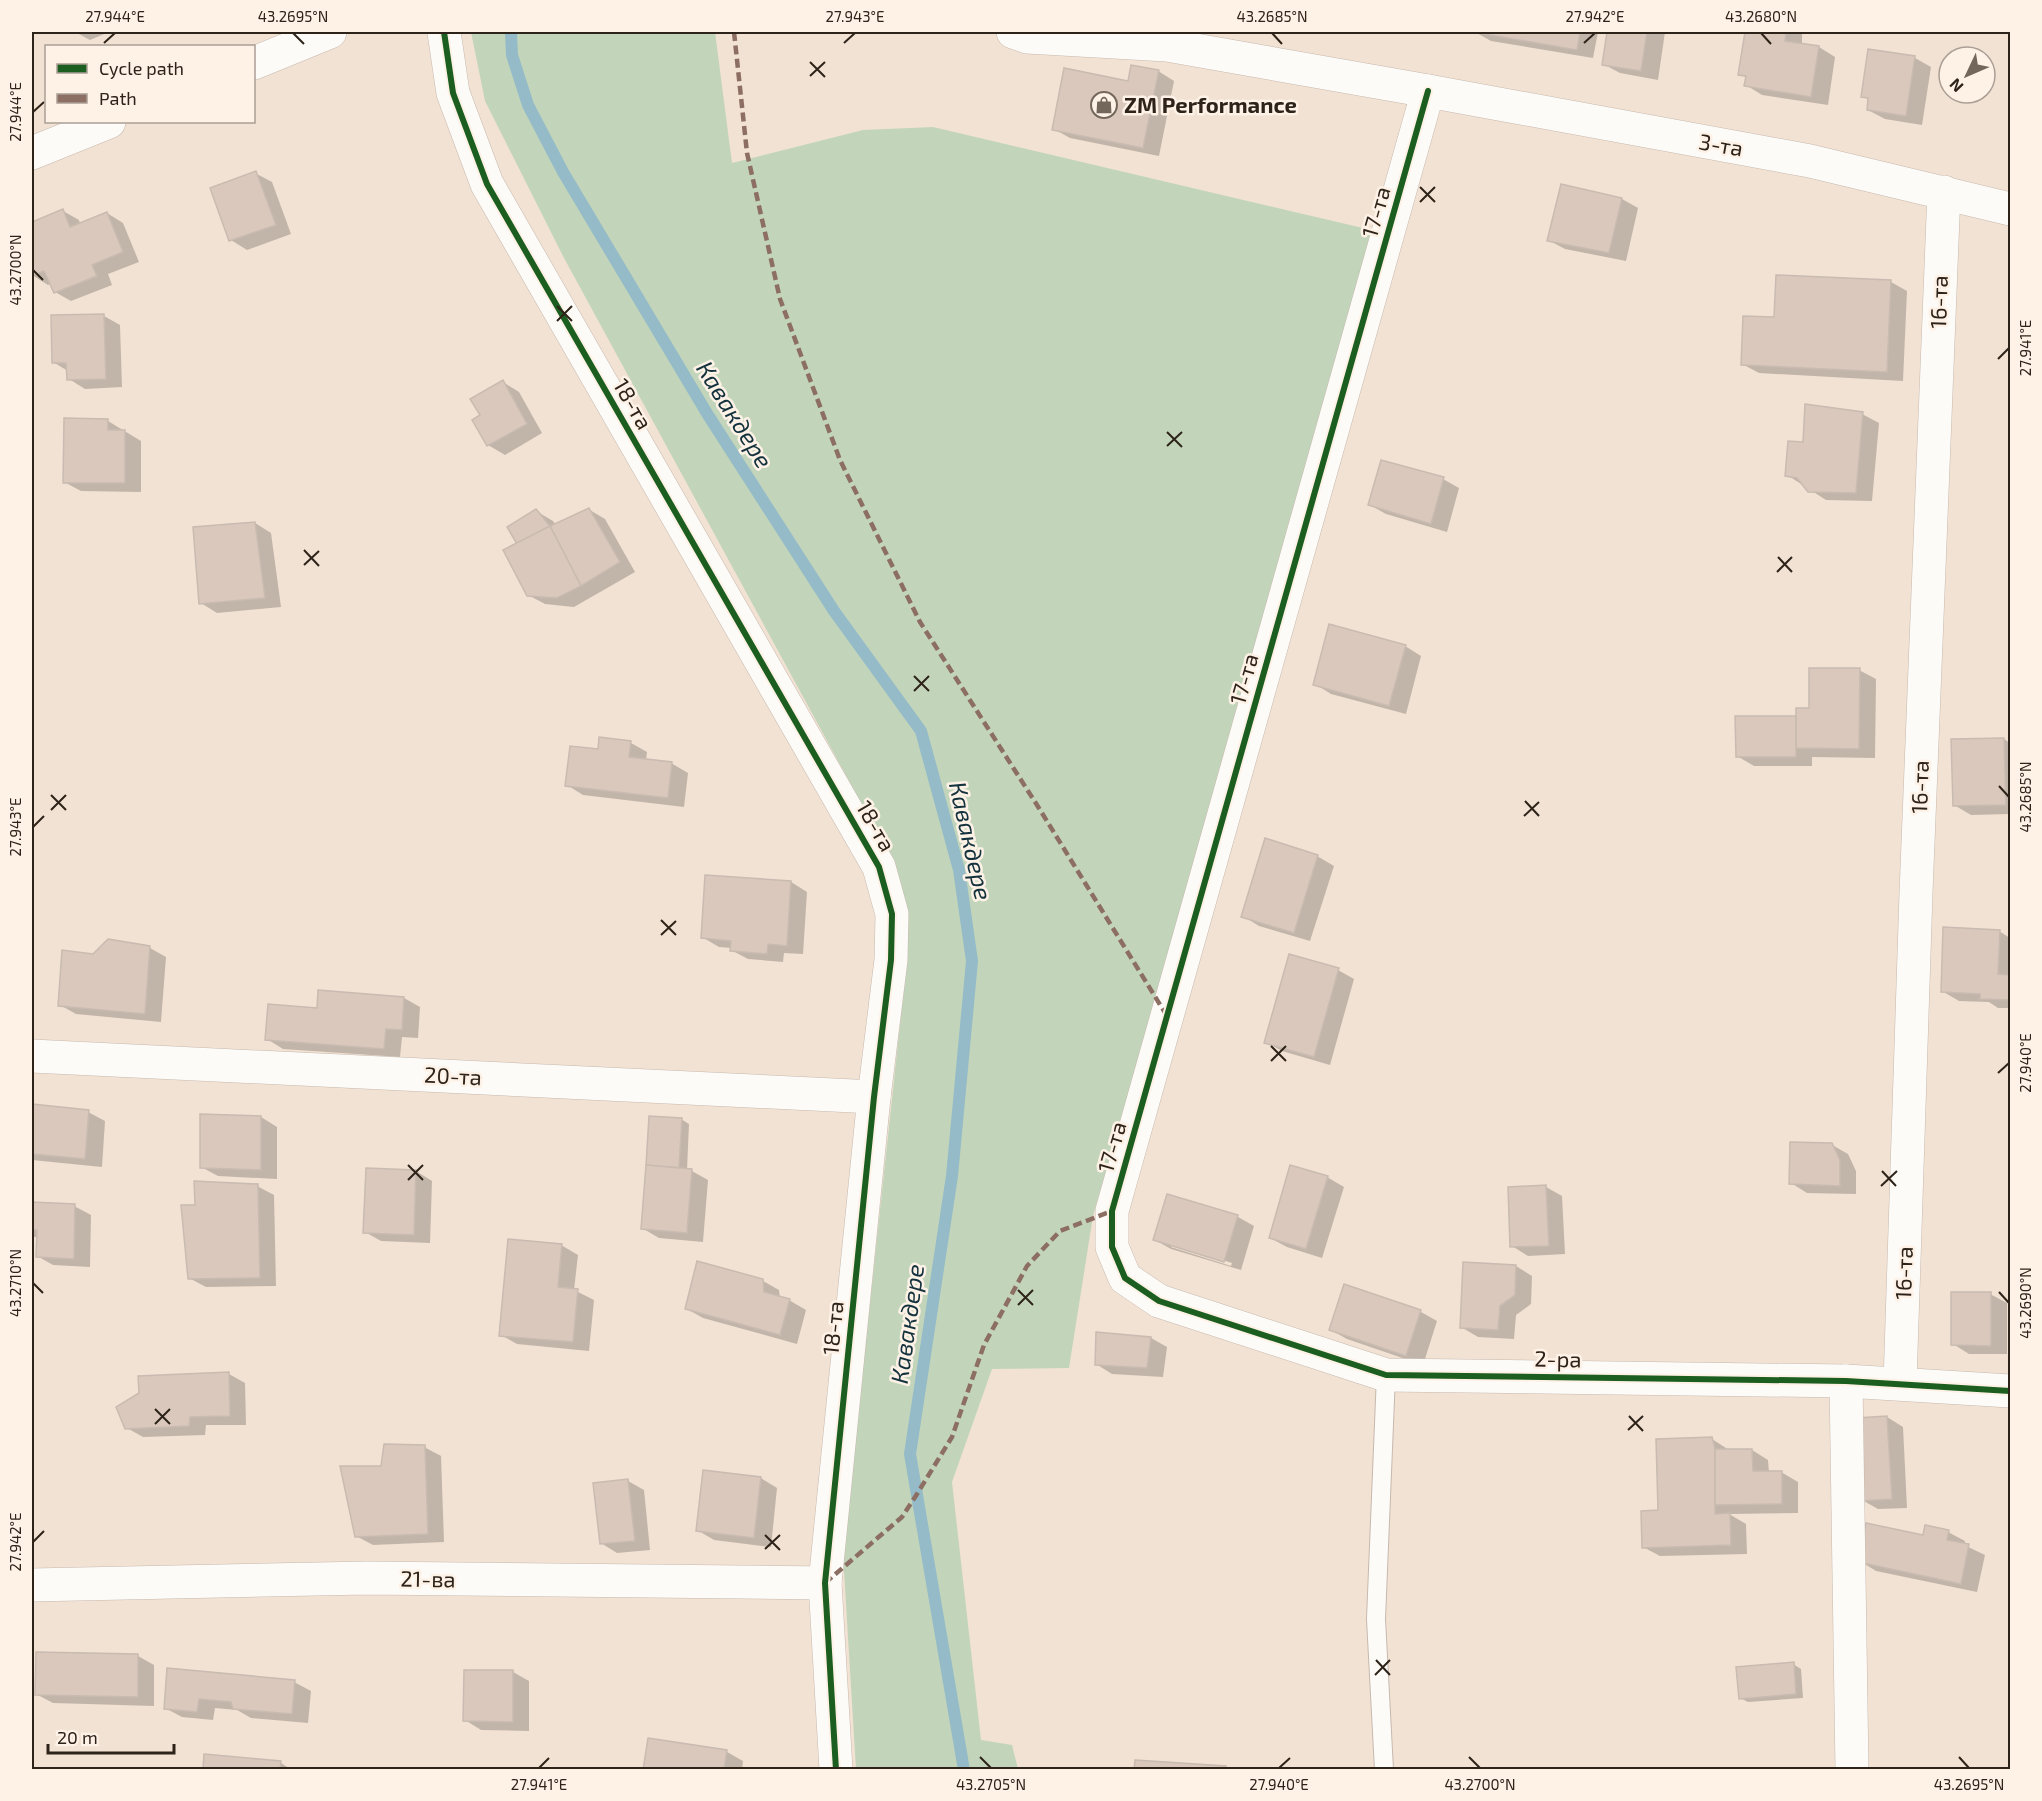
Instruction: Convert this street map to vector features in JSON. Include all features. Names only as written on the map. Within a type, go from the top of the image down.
[{"type":"street","points":[[255,63],[330,32]]},
{"type":"street","name":"18-та","points":[[444,32],[453,93],[487,184],[879,867],[892,914],[891,960],[874,1096],[825,1582],[836,1770]]},
{"type":"street","name":"3-та","points":[[1013,32],[1027,37],[1167,45],[1428,91],[1810,161],[2010,209]]},
{"type":"street","name":"17-та","points":[[1125,1278],[1113,1247],[1112,1211],[1428,91]]},
{"type":"street","points":[[32,153],[107,123]]},
{"type":"street","name":"16-та","points":[[1900,1383],[1915,905],[1944,192]]},
{"type":"street","name":"20-та","points":[[32,1056],[874,1096]]},
{"type":"street","name":"2-ра","points":[[1125,1278],[1160,1301],[1386,1375],[1845,1381],[2010,1391]]},
{"type":"street","points":[[1845,1381],[1852,1770]]},
{"type":"street","name":"21-ва","points":[[32,1585],[366,1578],[825,1582]]},
{"type":"lane","points":[[1384,1770],[1376,1619],[1386,1375]]},
{"type":"green space","points":[[471,32],[715,32],[732,163],[863,130],[933,127],[1380,232],[1093,1216],[1069,1368],[992,1369],[952,1482],[981,1740],[1012,1745],[1018,1769],[856,1769],[843,1555],[904,987],[892,860],[564,258],[485,101]]},
{"type":"building","points":[[1473,32],[1580,32],[1577,50]]},
{"type":"building","points":[[1607,32],[1647,32],[1641,71],[1602,65]]},
{"type":"building","points":[[1745,32],[1786,32],[1785,41],[1819,46],[1811,97],[1744,86],[1746,76],[1738,75]]},
{"type":"building","points":[[1868,49],[1915,56],[1906,116],[1867,110],[1868,98],[1861,97]]},
{"type":"building","name":"ZM Performance","points":[[1131,65],[1159,70],[1143,148],[1052,130],[1064,68],[1128,81]]},
{"type":"building","points":[[256,171],[276,225],[229,241],[210,188]]},
{"type":"building","points":[[1561,184],[1622,198],[1609,253],[1547,241]]},
{"type":"building","points":[[63,209],[70,227],[107,212],[123,252],[92,265],[97,276],[54,293],[44,271],[32,276],[32,222]]},
{"type":"building","points":[[1776,275],[1891,280],[1887,372],[1741,365],[1743,316],[1774,317]]},
{"type":"building","points":[[104,314],[106,379],[67,380],[66,363],[52,363],[51,315]]},
{"type":"building","points":[[503,380],[527,424],[487,446],[472,420],[480,415],[470,399]]},
{"type":"building","points":[[1805,404],[1863,412],[1856,493],[1808,492],[1797,478],[1785,476],[1788,441],[1803,442]]},
{"type":"building","points":[[64,418],[108,419],[108,430],[125,430],[125,483],[63,483]]},
{"type":"building","points":[[1381,460],[1444,477],[1431,524],[1368,505]]},
{"type":"building","points":[[589,508],[620,562],[581,586],[550,526]]},
{"type":"building","points":[[536,509],[550,526],[517,544],[507,527]]},
{"type":"building","points":[[255,522],[265,598],[199,604],[193,527]]},
{"type":"building","points":[[550,526],[581,586],[557,598],[527,596],[503,550]]},
{"type":"building","points":[[1329,624],[1406,645],[1389,706],[1313,685]]},
{"type":"building","points":[[1809,668],[1860,668],[1859,749],[1796,748],[1796,708],[1809,708]]},
{"type":"building","points":[[1735,716],[1796,716],[1796,757],[1736,757]]},
{"type":"building","points":[[599,737],[631,741],[629,757],[672,762],[668,798],[565,786],[570,746],[598,749]]},
{"type":"building","points":[[2004,738],[2006,805],[1953,806],[1951,739]]},
{"type":"building","points":[[1265,838],[1318,855],[1294,933],[1241,917]]},
{"type":"building","points":[[705,875],[791,881],[787,946],[768,944],[767,954],[730,951],[731,941],[701,938]]},
{"type":"building","points":[[1943,927],[2000,930],[1998,974],[2010,975],[2010,1000],[1980,999],[1980,994],[1941,992]]},
{"type":"building","points":[[108,939],[150,946],[145,1014],[58,1006],[62,950],[93,954]]},
{"type":"building","points":[[1289,954],[1339,968],[1314,1057],[1264,1043]]},
{"type":"building","points":[[318,990],[404,997],[402,1030],[386,1029],[384,1049],[265,1040],[268,1004],[317,1008]]},
{"type":"building","points":[[32,1104],[89,1110],[85,1159],[32,1154]]},
{"type":"building","points":[[200,1114],[261,1116],[261,1170],[200,1168]]},
{"type":"building","points":[[649,1116],[682,1118],[679,1168],[646,1165]]},
{"type":"building","points":[[1790,1142],[1832,1143],[1840,1160],[1840,1186],[1789,1184]]},
{"type":"building","points":[[646,1165],[692,1169],[687,1233],[641,1229]]},
{"type":"building","points":[[1290,1165],[1328,1176],[1306,1249],[1269,1238]]},
{"type":"building","points":[[366,1168],[416,1170],[414,1235],[363,1233]]},
{"type":"building","points":[[194,1181],[258,1184],[260,1278],[188,1279],[181,1205],[195,1205]]},
{"type":"building","points":[[1546,1185],[1549,1246],[1510,1247],[1508,1187]]},
{"type":"building","points":[[1167,1194],[1238,1215],[1224,1262],[1153,1240]]},
{"type":"building","points":[[32,1202],[75,1204],[74,1259],[36,1257],[37,1230],[32,1230]]},
{"type":"building","points":[[508,1239],[562,1244],[558,1287],[578,1289],[573,1342],[499,1336]]},
{"type":"building","points":[[697,1261],[763,1279],[764,1292],[790,1299],[780,1335],[685,1309]]},
{"type":"building","points":[[1463,1262],[1516,1265],[1515,1295],[1500,1306],[1498,1330],[1460,1328]]},
{"type":"building","points":[[1344,1284],[1421,1310],[1406,1356],[1329,1330]]},
{"type":"building","points":[[1951,1292],[1991,1292],[1991,1346],[1951,1345]]},
{"type":"building","points":[[1096,1332],[1151,1337],[1147,1368],[1095,1365]]},
{"type":"building","points":[[229,1372],[230,1416],[190,1417],[189,1426],[125,1429],[116,1407],[139,1393],[138,1376]]},
{"type":"building","points":[[1887,1416],[1892,1499],[1861,1501],[1856,1418]]},
{"type":"building","points":[[1712,1437],[1715,1449],[1715,1514],[1730,1513],[1731,1545],[1642,1548],[1641,1511],[1658,1510],[1656,1439]]},
{"type":"building","points":[[384,1444],[425,1445],[428,1534],[355,1537],[340,1466],[381,1466]]},
{"type":"building","points":[[1715,1449],[1752,1449],[1753,1471],[1782,1471],[1782,1504],[1715,1505]]},
{"type":"building","points":[[703,1470],[761,1477],[754,1538],[696,1531]]},
{"type":"building","points":[[628,1479],[635,1541],[600,1544],[593,1483]]},
{"type":"building","points":[[1866,1523],[1923,1535],[1925,1525],[1949,1530],[1947,1540],[1969,1544],[1961,1584],[1858,1562]]},
{"type":"building","points":[[36,1652],[138,1654],[138,1697],[35,1695]]},
{"type":"building","points":[[1794,1662],[1796,1694],[1739,1699],[1736,1667]]},
{"type":"building","points":[[167,1668],[295,1680],[292,1714],[233,1709],[231,1702],[199,1699],[197,1712],[164,1709]]},
{"type":"building","points":[[464,1670],[513,1670],[513,1722],[463,1721]]},
{"type":"building","points":[[648,1738],[727,1750],[724,1770],[643,1770]]},
{"type":"building","points":[[204,1754],[281,1761],[280,1770],[203,1770]]},
{"type":"building","points":[[1135,1760],[1226,1766],[1225,1770],[1134,1770]]},
{"type":"waterway","name":"Кавакдере","points":[[511,32],[512,55],[528,105],[563,172],[708,415],[834,611],[921,731],[959,870],[972,961],[952,1176],[910,1454],[964,1770]]},
{"type":"marked path","points":[[734,32],[747,153],[780,299],[840,460],[920,622],[1037,805],[1167,1016]]},
{"type":"marked path","points":[[825,1583],[902,1517],[917,1494],[952,1437],[984,1345],[1027,1266],[1060,1231],[1112,1211]]},
{"type":"cycle path","points":[[444,32],[453,93],[487,184],[879,867],[892,914],[891,960],[874,1097],[825,1583],[836,1770]]},
{"type":"cycle path","points":[[1428,91],[1112,1211],[1112,1247],[1125,1278],[1159,1301],[1386,1375],[1846,1381],[2010,1391]]},
{"type":"place","name":"ZM Performance","points":[[1104,105]]}]
